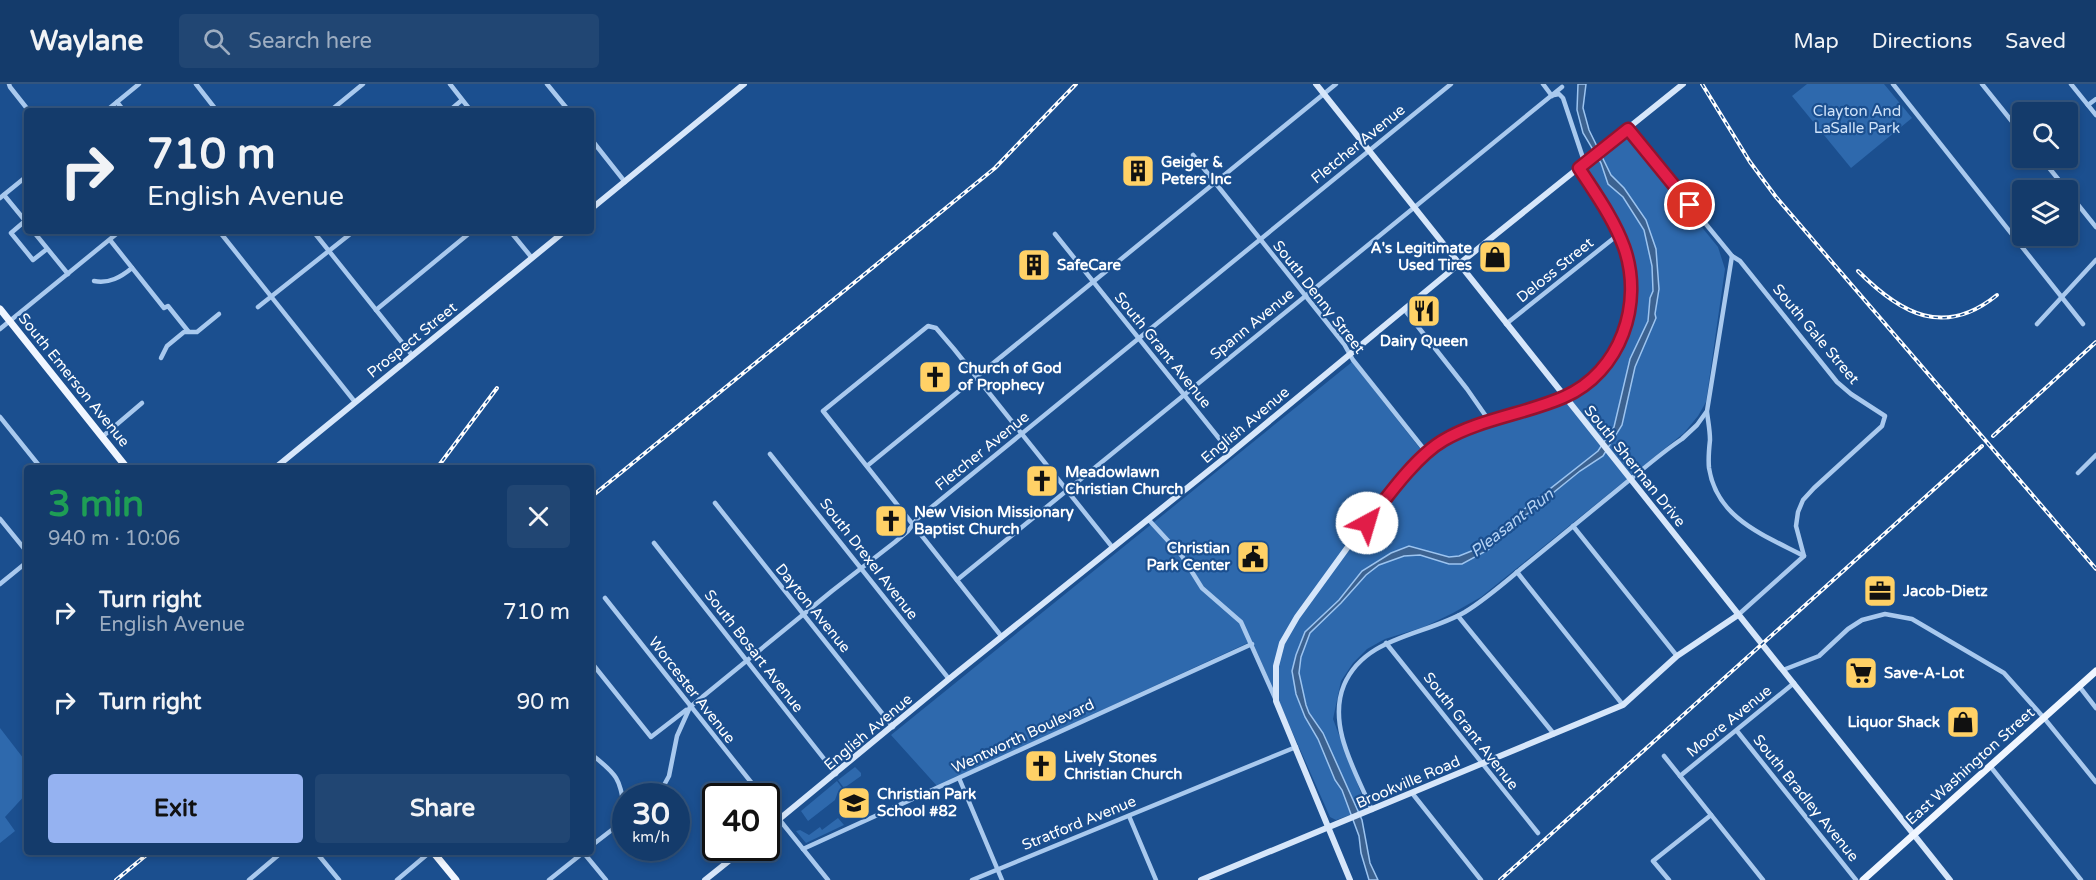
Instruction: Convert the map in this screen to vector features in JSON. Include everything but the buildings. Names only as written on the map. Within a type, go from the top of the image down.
[{"type":"main road","points":[[594,207],[744,84]]},
{"type":"main road","name":"South Sherman Drive","points":[[1316,84],[1950,880]]},
{"type":"main road","name":"English Avenue","points":[[780,819],[1459,264],[1683,84]]},
{"type":"main road","name":"Prospect Street","points":[[279,465],[561,234]]},
{"type":"main road","name":"South Emerson Avenue","points":[[0,309],[125,465]]},
{"type":"main road","points":[[1350,880],[1276,700],[1275,681],[1278,655],[1285,638],[1295,620],[1350,544],[1427,453],[1454,435],[1565,397]]},
{"type":"main road","name":"Brookville Road","points":[[1201,880],[1623,705],[1677,657],[1738,615]]},
{"type":"main road","name":"East Washington Street","points":[[1863,880],[2096,671]]},
{"type":"main road","points":[[435,855],[456,880]]},
{"type":"main road","points":[[705,880],[729,861]]},
{"type":"street","points":[[9,84],[27,108]]},
{"type":"street","points":[[110,108],[139,84]]},
{"type":"street","points":[[196,84],[215,108]]},
{"type":"street","points":[[334,108],[363,84]]},
{"type":"street","points":[[450,84],[469,108]]},
{"type":"street","points":[[547,84],[566,108]]},
{"type":"street","points":[[867,466],[1336,84]]},
{"type":"street","name":"Fletcher Avenue","points":[[665,783],[669,776],[680,729],[690,707],[908,531],[912,524],[1451,84]]},
{"type":"street","points":[[1543,84],[1552,96],[1559,94],[1562,96],[1583,158],[1588,161]]},
{"type":"street","points":[[1893,84],[2083,324]]},
{"type":"street","points":[[1898,90],[1905,84]]},
{"type":"street","points":[[1982,84],[2012,122]]},
{"type":"street","points":[[2072,84],[2096,115]]},
{"type":"street","name":"Spann Avenue","points":[[957,579],[1562,87]]},
{"type":"street","points":[[2088,105],[2096,99]]},
{"type":"street","points":[[453,108],[462,100]]},
{"type":"street","points":[[117,102],[122,108]]},
{"type":"street","name":"South Gale Street","points":[[1628,129],[1732,256],[1740,261],[1837,382],[1857,398],[1884,414],[1885,420],[1882,426],[1803,500],[1796,526],[1804,556]]},
{"type":"street","points":[[594,143],[625,182]]},
{"type":"street","name":"South Denny Street","points":[[1193,155],[1346,346],[1427,453]]},
{"type":"street","points":[[1565,397],[1587,383],[1601,370],[1614,352],[1628,322],[1631,302],[1631,280],[1627,257],[1619,234],[1579,168]]},
{"type":"street","points":[[2049,168],[2058,180]]},
{"type":"street","points":[[24,179],[2,197],[24,220]]},
{"type":"street","points":[[2078,205],[2096,227]]},
{"type":"street","points":[[24,223],[11,233],[33,260],[47,249]]},
{"type":"street","points":[[35,234],[68,274]]},
{"type":"street","points":[[0,329],[117,234]]},
{"type":"street","points":[[221,234],[355,402]]},
{"type":"street","points":[[315,234],[412,355]]},
{"type":"street","points":[[258,307],[350,234]]},
{"type":"street","points":[[376,310],[468,234]]},
{"type":"street","points":[[512,234],[532,258]]},
{"type":"street","name":"South Grant Avenue","points":[[1055,234],[1230,452]]},
{"type":"street","name":"Deloss Street","points":[[1506,324],[1619,234]]},
{"type":"street","points":[[110,240],[164,308],[168,306],[188,331]]},
{"type":"street","points":[[1732,256],[1707,411],[1710,469],[1714,487],[1723,502],[1743,524],[1804,556],[1738,615]]},
{"type":"street","points":[[2037,324],[2096,260]]},
{"type":"street","points":[[98,284],[117,279],[132,268]]},
{"type":"street","points":[[1404,309],[1467,388],[1490,422]]},
{"type":"street","points":[[161,358],[169,344],[184,332],[197,332],[219,314]]},
{"type":"street","points":[[1002,637],[823,411],[893,353],[928,326],[932,326],[946,338],[1113,548]]},
{"type":"street","points":[[102,437],[142,404]]},
{"type":"street","points":[[1372,810],[1339,725],[1338,710],[1344,686],[1353,669],[1365,656],[1386,643],[1426,630],[1458,616],[1479,603],[1687,435],[1707,411]]},
{"type":"street","points":[[0,417],[38,465]]},
{"type":"street","name":"South Drexel Avenue","points":[[770,454],[949,680]]},
{"type":"street","points":[[2079,473],[2096,455]]},
{"type":"street","name":"Dayton Avenue","points":[[715,503],[893,727]]},
{"type":"street","points":[[0,519],[24,548]]},
{"type":"street","points":[[1148,519],[1182,556],[1205,592],[1240,620],[1276,700]]},
{"type":"street","points":[[1574,526],[1677,657]]},
{"type":"street","name":"South Bosart Avenue","points":[[654,543],[836,774]]},
{"type":"street","points":[[0,584],[24,564]]},
{"type":"street","points":[[1517,572],[1623,705]]},
{"type":"street","name":"Worcester Avenue","points":[[605,598],[751,783]]},
{"type":"street","points":[[1783,670],[1819,656],[1848,629],[1862,620],[1879,615],[1901,615],[1918,621],[2004,673],[2096,782]]},
{"type":"street","points":[[1458,616],[1554,734]]},
{"type":"street","name":"South Grant Avenue","points":[[1386,643],[1538,833]]},
{"type":"street","name":"Wentworth Boulevard","points":[[804,849],[1252,644]]},
{"type":"street","points":[[594,666],[651,737],[690,707]]},
{"type":"street","name":"Moore Avenue","points":[[1680,776],[1794,684]]},
{"type":"street","points":[[2079,687],[2096,708]]},
{"type":"street","name":"South Bradley Avenue","points":[[1737,730],[1856,880]]},
{"type":"street","name":"Stratford Avenue","points":[[972,880],[1296,747]]},
{"type":"street","points":[[1664,756],[1763,880]]},
{"type":"street","points":[[594,757],[616,776],[619,783]]},
{"type":"street","points":[[1990,766],[2081,880]]},
{"type":"street","points":[[959,778],[1002,880]]},
{"type":"street","points":[[1412,793],[1481,880]]},
{"type":"street","points":[[1669,880],[1653,861],[1711,815]]},
{"type":"street","points":[[1129,816],[1156,880]]},
{"type":"street","points":[[780,819],[826,879]]},
{"type":"street","points":[[594,844],[612,829]]},
{"type":"street","points":[[249,880],[278,855]]},
{"type":"street","points":[[318,855],[339,880]]},
{"type":"street","points":[[397,880],[428,855]]},
{"type":"street","points":[[549,880],[579,855]]},
{"type":"street","points":[[585,855],[606,880]]},
{"type":"green space","name":"Clayton And LaSalle Park","points":[[1807,84],[1884,84],[1912,118],[1851,168],[1792,96]]},
{"type":"green space","points":[[1628,137],[1718,247],[1725,269],[1706,402],[1684,433],[1481,597],[1424,627],[1385,639],[1367,649],[1353,663],[1341,681],[1333,719],[1367,809],[1336,820],[1330,817],[1252,641],[937,786],[891,735],[1352,362],[1429,460],[1444,447],[1461,437],[1556,406],[1592,384],[1619,350],[1628,329],[1635,286],[1633,264],[1623,232],[1585,172]]},
{"type":"green space","points":[[0,728],[24,759],[24,796],[5,817],[15,831],[0,843]]},
{"type":"green space","points":[[855,767],[861,776],[844,788],[838,780]]},
{"type":"green space","points":[[837,781],[842,788],[835,800],[808,821],[801,811]]},
{"type":"green space","points":[[838,818],[844,825],[806,843],[796,831],[800,830],[809,835],[820,827],[822,830]]},
{"type":"water","name":"Pleasant Run","points":[[1578,84],[1586,84],[1583,108],[1589,130],[1611,175],[1624,188],[1646,220],[1656,249],[1659,289],[1656,318],[1635,367],[1622,425],[1603,456],[1580,471],[1500,536],[1488,550],[1462,564],[1449,564],[1420,555],[1404,556],[1379,565],[1366,575],[1310,633],[1301,657],[1299,673],[1306,705],[1323,733],[1362,820],[1370,863],[1378,880],[1369,880],[1361,853],[1359,836],[1342,790],[1335,780],[1296,694],[1292,671],[1305,632],[1339,600],[1362,571],[1391,553],[1409,546],[1449,557],[1459,556],[1479,548],[1499,529],[1598,451],[1614,427],[1630,359],[1648,321],[1650,298],[1653,291],[1652,266],[1644,230],[1623,197],[1608,184],[1601,163],[1583,133],[1577,110]]},
{"type":"railway","points":[[594,495],[995,168],[1076,84]]},
{"type":"railway","points":[[1702,84],[1750,162],[1776,197],[2096,569]]},
{"type":"railway","points":[[1858,271],[1890,299],[1907,309],[1941,318],[1959,315],[1978,308],[1997,295]]},
{"type":"railway","points":[[1993,436],[2096,342]]},
{"type":"railway","points":[[439,465],[497,388]]},
{"type":"railway","points":[[1500,880],[1982,446]]},
{"type":"railway","points":[[116,880],[146,855]]},
{"type":"place","name":"Geiger & Peters Inc","points":[[1138,171]]},
{"type":"place","name":"A's Legitimate Used Tires","points":[[1495,257]]},
{"type":"place","name":"SafeCare","points":[[1034,265]]},
{"type":"place","name":"Dairy Queen","points":[[1424,311]]},
{"type":"place","name":"Church of God of Prophecy","points":[[935,377]]},
{"type":"place","name":"Meadowlawn Christian Church","points":[[1042,481]]},
{"type":"place","name":"New Vision Missionary Baptist Church","points":[[891,521]]},
{"type":"place","name":"Christian Park Center","points":[[1253,557]]},
{"type":"place","name":"Jacob-Dietz","points":[[1880,591]]},
{"type":"place","name":"Save-A-Lot","points":[[1861,673]]},
{"type":"place","name":"Liquor Shack","points":[[1963,722]]},
{"type":"place","name":"Lively Stones Christian Church","points":[[1041,766]]},
{"type":"place","name":"Christian Park School #82","points":[[854,803]]},
{"type":"route","points":[[1367,523],[1418,462],[1436,445],[1460,432],[1568,395],[1593,378],[1614,352],[1628,322],[1631,287],[1629,265],[1624,246],[1613,222],[1579,168],[1628,129],[1690,205]]}]
